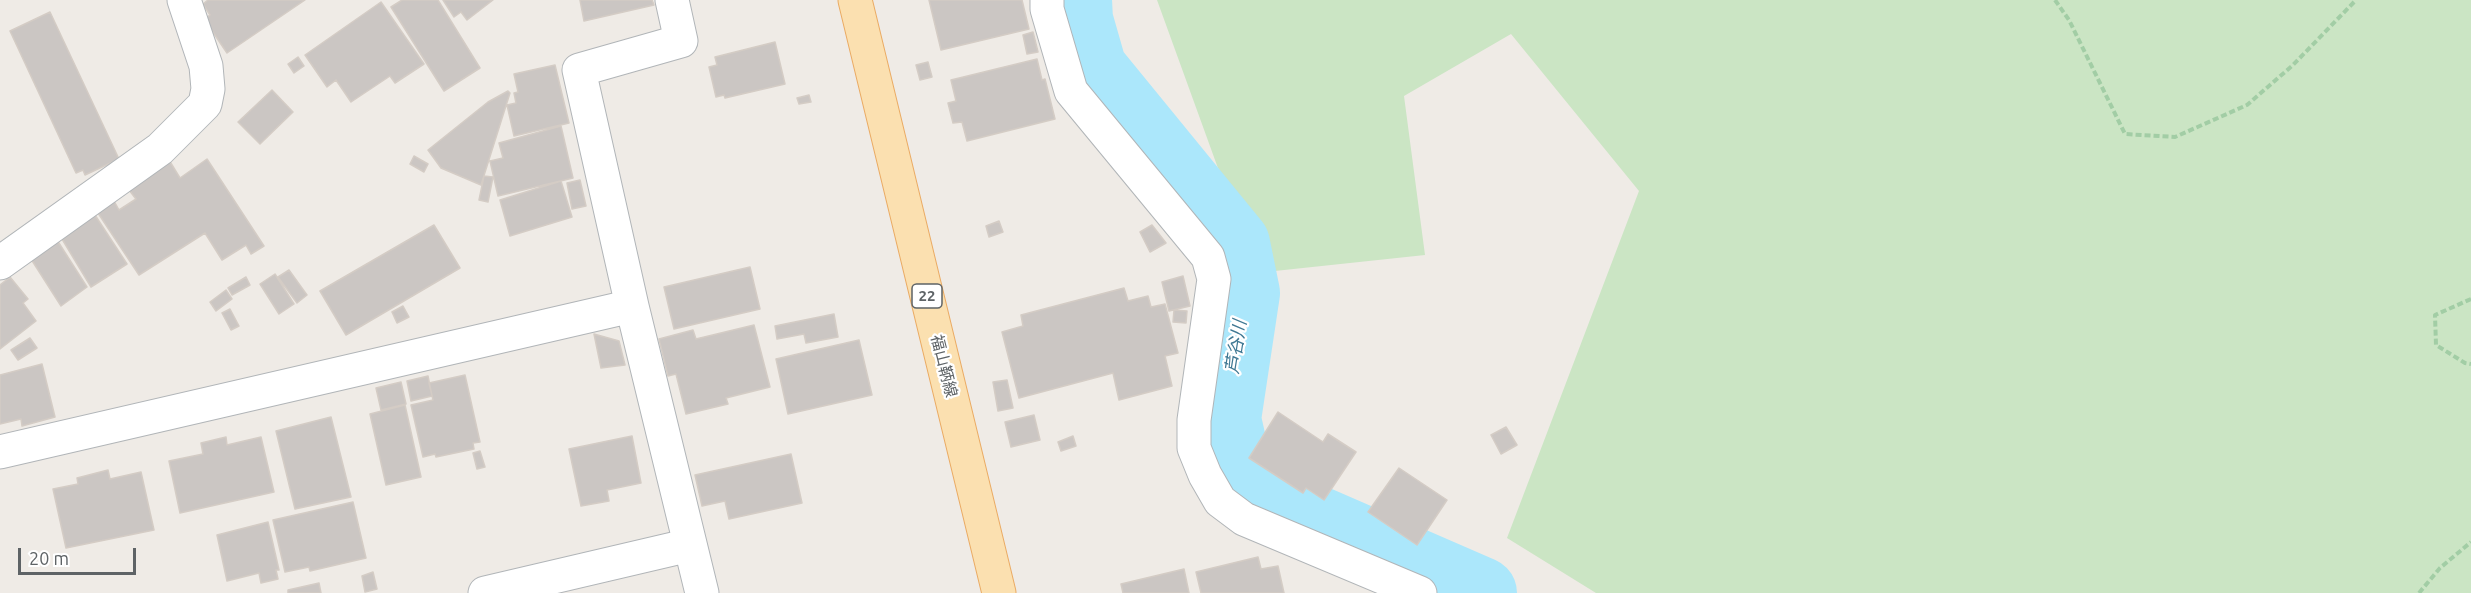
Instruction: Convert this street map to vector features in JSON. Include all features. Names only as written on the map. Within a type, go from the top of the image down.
[{"type":"main road","name":"福山鞆線","points":[[855,0],[999,593]]},
{"type":"street","points":[[0,263],[160,149],[205,104],[208,89],[206,66],[184,0]]},
{"type":"street","points":[[672,0],[681,41],[579,70],[632,306],[702,593]]},
{"type":"street","points":[[1047,0],[1047,9],[1071,91],[1208,257],[1214,279],[1194,420],[1194,448],[1205,475],[1220,501],[1244,519],[1420,593]]},
{"type":"street","points":[[0,452],[632,306]]},
{"type":"street","points":[[485,593],[690,545]]},
{"type":"path","points":[[2055,0],[2069,21],[2125,134],[2175,137],[2247,105],[2293,65],[2356,0]]},
{"type":"path","points":[[2471,299],[2435,315],[2436,345],[2471,364]]},
{"type":"path","points":[[2419,593],[2440,568],[2471,542]]},
{"type":"green space","points":[[1157,0],[2471,0],[2471,593],[1596,593],[1507,538],[1639,191],[1511,34],[1404,96],[1425,255],[1256,273]]},
{"type":"building","points":[[208,0],[305,0],[227,53],[204,19],[210,15],[203,4]]},
{"type":"building","points":[[402,0],[438,0],[480,68],[444,91],[391,7]]},
{"type":"building","points":[[443,0],[493,0],[467,20],[461,12],[454,17]]},
{"type":"building","points":[[580,0],[652,0],[654,5],[584,21]]},
{"type":"building","points":[[929,0],[1022,0],[1029,29],[941,50]]},
{"type":"building","points":[[381,2],[424,64],[395,83],[390,76],[351,102],[336,80],[327,87],[305,55]]},
{"type":"building","points":[[50,12],[119,159],[85,175],[83,170],[76,173],[10,31]]},
{"type":"building","points":[[1033,32],[1038,52],[1027,54],[1023,35]]},
{"type":"building","points":[[775,42],[785,84],[725,98],[724,95],[716,97],[709,67],[717,65],[715,57]]},
{"type":"building","points":[[298,57],[304,66],[294,73],[288,64]]},
{"type":"building","points":[[1037,59],[1042,80],[1045,79],[1055,119],[967,141],[962,122],[953,123],[948,103],[956,101],[951,80]]},
{"type":"building","points":[[928,62],[932,77],[920,80],[916,65]]},
{"type":"building","points":[[555,65],[569,123],[514,136],[507,105],[516,103],[514,93],[518,92],[514,74]]},
{"type":"building","points":[[272,90],[293,112],[260,144],[238,122]]},
{"type":"building","points":[[508,91],[510,93],[481,185],[441,168],[428,150],[488,102]]},
{"type":"building","points":[[809,95],[811,102],[799,104],[797,98]]},
{"type":"building","points":[[561,126],[573,178],[498,196],[490,161],[503,158],[499,143]]},
{"type":"building","points":[[414,156],[428,164],[424,172],[410,164]]},
{"type":"building","points":[[207,159],[264,246],[251,254],[246,245],[222,260],[205,233],[139,275],[98,213],[114,201],[119,210],[136,199],[129,190],[169,160],[180,178]]},
{"type":"building","points":[[484,176],[493,177],[488,202],[479,200]]},
{"type":"building","points":[[580,180],[586,206],[572,209],[567,183]]},
{"type":"building","points":[[561,181],[572,217],[510,236],[500,200]]},
{"type":"building","points":[[95,215],[127,264],[91,287],[62,239]]},
{"type":"building","points":[[999,221],[1003,232],[989,237],[986,226]]},
{"type":"building","points":[[434,225],[460,268],[346,335],[320,291]]},
{"type":"building","points":[[1152,225],[1166,243],[1150,252],[1140,232]]},
{"type":"building","points":[[57,240],[87,287],[61,306],[31,259]]},
{"type":"building","points":[[750,267],[760,309],[674,329],[664,287]]},
{"type":"building","points":[[289,270],[307,295],[297,303],[278,277]]},
{"type":"building","points":[[275,274],[294,304],[279,314],[260,284]]},
{"type":"building","points":[[1183,276],[1190,306],[1169,311],[1162,282]]},
{"type":"building","points":[[10,277],[28,299],[23,303],[36,321],[0,349],[0,285]]},
{"type":"building","points":[[246,277],[250,285],[232,295],[228,288]]},
{"type":"building","points":[[1124,288],[1128,301],[1148,296],[1151,307],[1165,304],[1178,353],[1165,356],[1172,386],[1119,400],[1113,373],[1019,398],[1002,332],[1023,326],[1021,315]]},
{"type":"building","points":[[226,290],[232,299],[216,311],[210,302]]},
{"type":"building","points":[[403,306],[409,317],[397,323],[392,312]]},
{"type":"building","points":[[230,309],[239,326],[231,330],[222,313]]},
{"type":"building","points":[[1174,310],[1187,311],[1186,323],[1173,322]]},
{"type":"building","points":[[834,314],[838,337],[806,343],[804,334],[777,339],[775,326]]},
{"type":"building","points":[[754,325],[770,387],[726,398],[728,404],[686,414],[676,374],[668,376],[659,339],[693,330],[696,339]]},
{"type":"building","points":[[594,334],[619,341],[625,365],[601,368]]},
{"type":"building","points":[[30,338],[37,348],[18,360],[11,350]]},
{"type":"building","points":[[859,340],[872,395],[788,414],[776,359]]},
{"type":"building","points":[[42,364],[55,417],[22,426],[21,419],[0,424],[0,375]]},
{"type":"building","points":[[465,375],[480,442],[473,443],[474,449],[436,457],[435,454],[423,457],[411,405],[433,400],[429,383]]},
{"type":"building","points":[[428,376],[432,396],[411,401],[407,381]]},
{"type":"building","points":[[1007,380],[1013,408],[998,411],[993,382]]},
{"type":"building","points":[[401,382],[406,404],[381,410],[376,388]]},
{"type":"building","points":[[405,405],[421,477],[386,485],[370,414]]},
{"type":"building","points":[[1278,412],[1323,442],[1328,434],[1356,452],[1324,500],[1306,488],[1303,493],[1249,458]]},
{"type":"building","points":[[1034,415],[1040,440],[1011,447],[1005,422]]},
{"type":"building","points":[[331,417],[351,497],[295,509],[276,431]]},
{"type":"building","points":[[1506,427],[1517,445],[1501,454],[1491,435]]},
{"type":"building","points":[[632,436],[641,483],[607,490],[609,501],[581,506],[569,449]]},
{"type":"building","points":[[1073,436],[1076,446],[1061,451],[1058,442]]},
{"type":"building","points":[[226,437],[227,445],[261,437],[274,492],[180,513],[169,461],[203,454],[201,443]]},
{"type":"building","points":[[480,451],[485,467],[477,469],[473,453]]},
{"type":"building","points":[[791,454],[802,503],[729,519],[725,501],[702,506],[695,475]]},
{"type":"building","points":[[1399,468],[1447,500],[1417,545],[1368,512]]},
{"type":"building","points":[[108,470],[110,479],[141,472],[154,530],[66,548],[53,489],[78,484],[77,478]]},
{"type":"building","points":[[353,502],[366,558],[310,571],[309,567],[285,572],[273,520]]},
{"type":"building","points":[[268,522],[279,570],[276,570],[278,579],[261,583],[259,573],[227,581],[217,535]]},
{"type":"building","points":[[1258,557],[1261,569],[1278,566],[1284,593],[1201,593],[1196,572]]},
{"type":"building","points":[[1184,569],[1189,593],[1123,593],[1121,584]]},
{"type":"building","points":[[373,572],[377,589],[365,592],[362,576]]},
{"type":"building","points":[[319,583],[321,593],[288,593],[288,590]]},
{"type":"waterway","name":"芦谷川","points":[[1076,0],[1077,20],[1091,69],[1234,244],[1244,293],[1225,419],[1237,473],[1260,497],[1481,593]]}]
